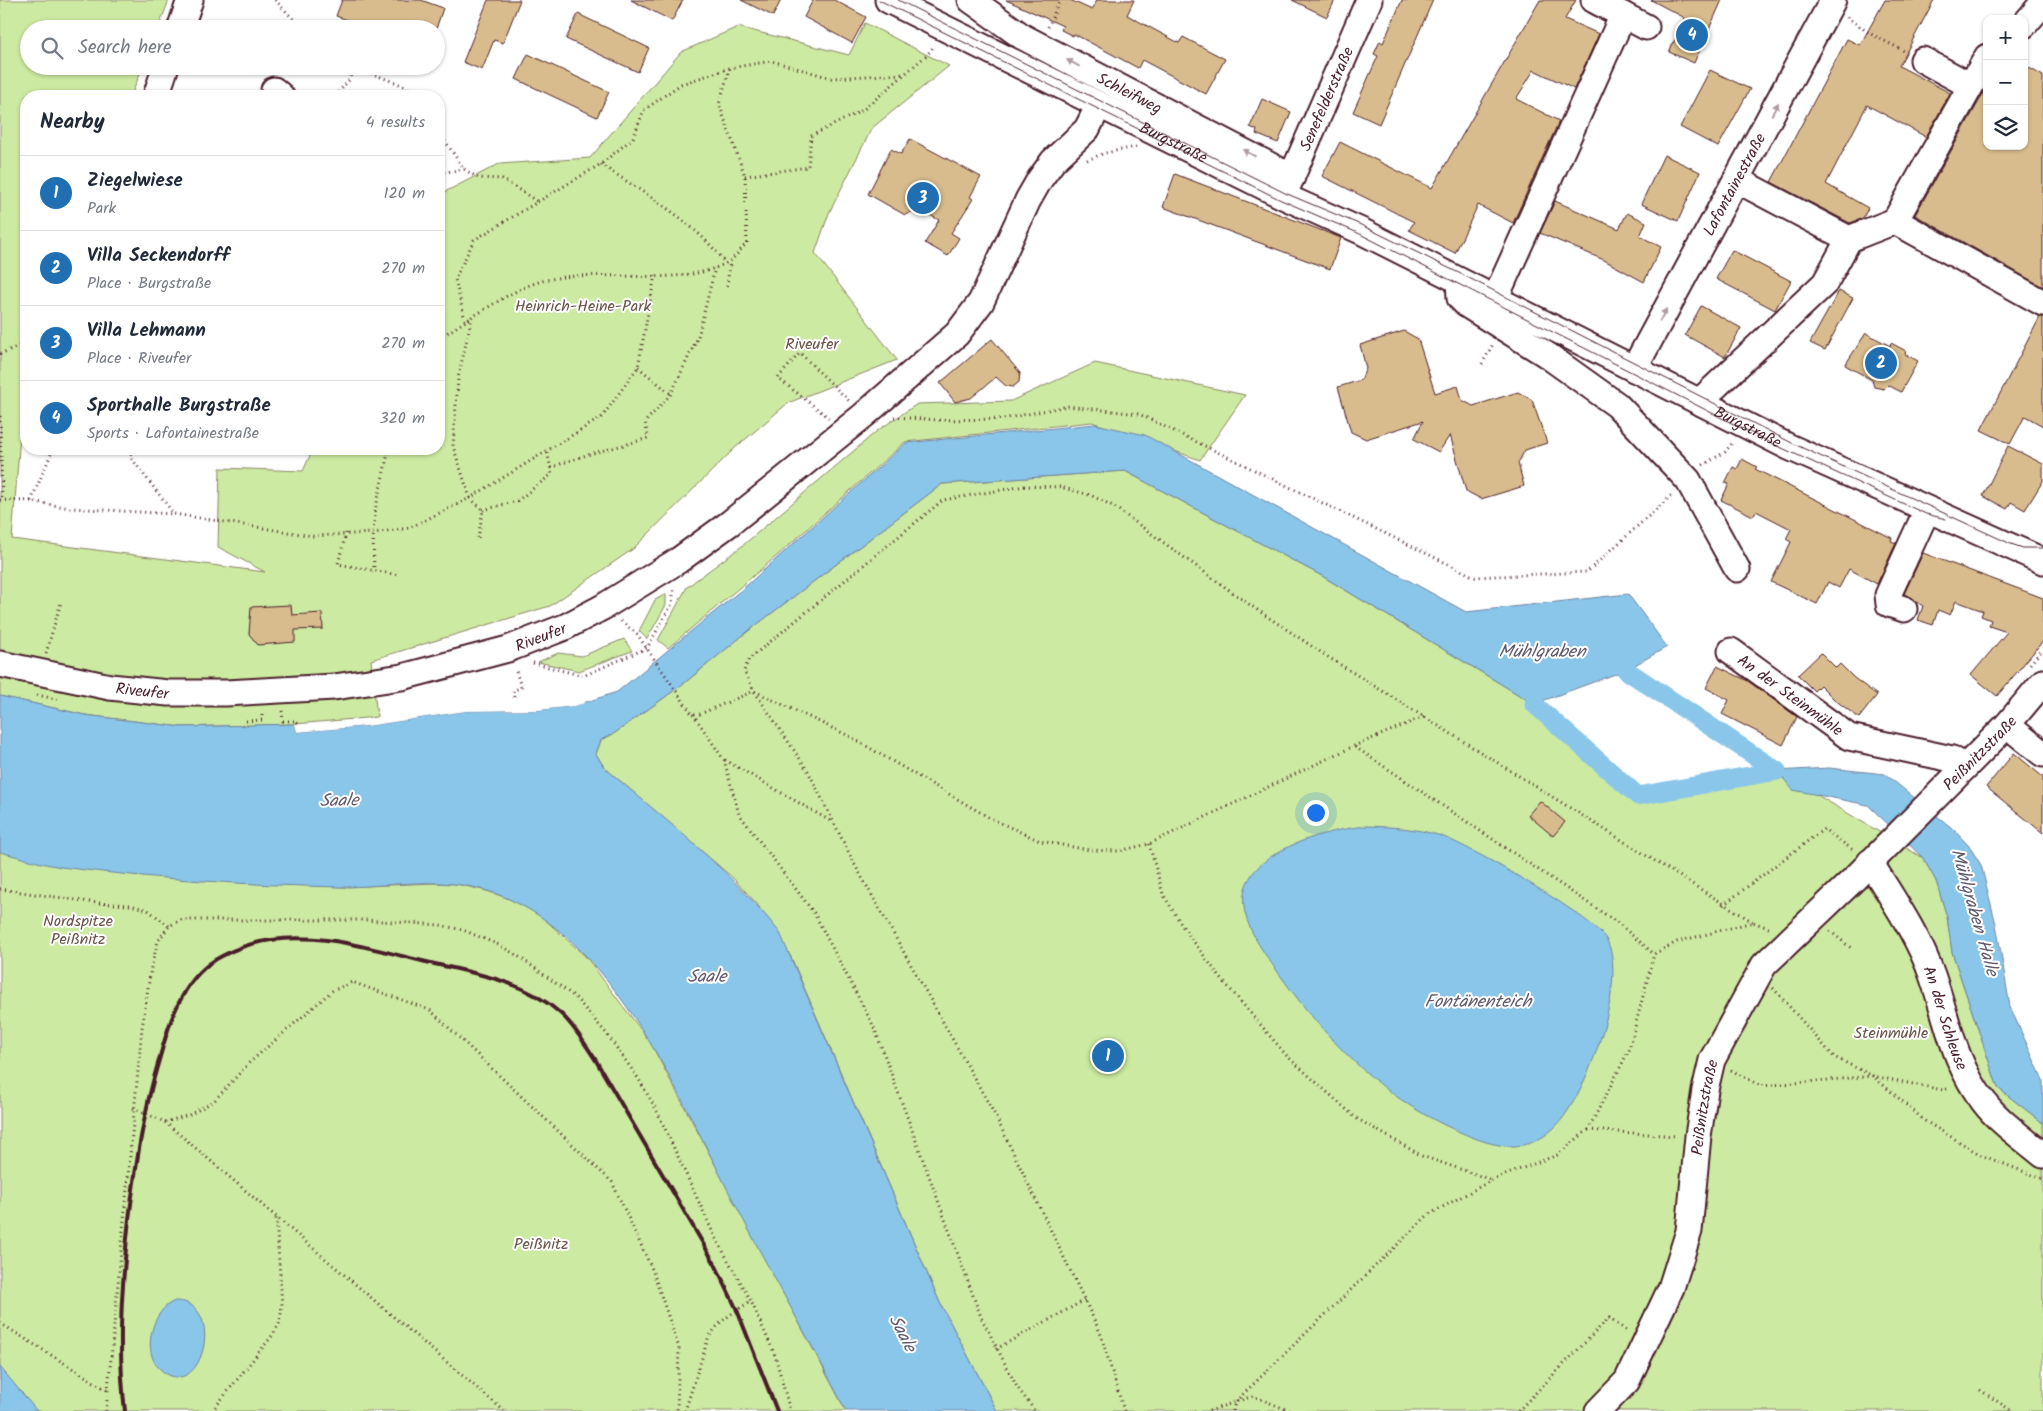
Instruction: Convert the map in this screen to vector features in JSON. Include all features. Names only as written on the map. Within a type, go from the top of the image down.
[{"type":"street","points":[[183,20],[190,0]]},
{"type":"street","name":"Burgstraße","points":[[888,0],[1099,106],[1287,187],[1361,231],[1789,447],[2043,561]]},
{"type":"street","name":"Schleifweg","points":[[971,0],[1023,37],[1287,187]]},
{"type":"street","name":"Senefelderstraße","points":[[1287,187],[1369,0]]},
{"type":"street","points":[[1594,0],[1646,27]]},
{"type":"street","name":"Lafontainestraße","points":[[1634,369],[1832,2]]},
{"type":"street","points":[[2028,20],[2043,3]]},
{"type":"street","points":[[1495,299],[1623,15]]},
{"type":"street","points":[[1923,60],[1969,85]]},
{"type":"street","points":[[1699,402],[1825,283],[1849,239],[1895,221],[1969,85],[1985,60]]},
{"type":"street","points":[[158,90],[163,75]]},
{"type":"street","name":"Riveufer","points":[[0,664],[110,687],[168,693],[226,693],[334,687],[402,677],[508,649],[532,654],[678,560],[730,523],[845,431],[957,334],[971,318],[981,302],[1028,200],[1040,179],[1053,161],[1087,129],[1099,106]]},
{"type":"street","points":[[1737,180],[1849,239]]},
{"type":"street","points":[[1895,221],[2043,303]]},
{"type":"street","points":[[1459,281],[1460,298],[1547,355],[1617,405],[1688,480],[1737,569]]},
{"type":"street","points":[[1904,609],[1890,604],[1888,595],[1927,510]]},
{"type":"street","name":"An der Steinmühle","points":[[1731,651],[1850,737],[1952,759],[1965,767]]},
{"type":"street","name":"Peißnitzstraße","points":[[1598,1411],[1627,1381],[1671,1288],[1689,1231],[1698,1136],[1712,1060],[1764,965],[2007,725],[2043,682]]},
{"type":"street","points":[[2007,725],[2043,754]]},
{"type":"street","name":"An der Schleuse","points":[[1878,854],[1932,975],[1955,1054],[1984,1103],[2043,1155]]},
{"type":"path","points":[[275,0],[294,20]]},
{"type":"path","points":[[1040,46],[1060,0]]},
{"type":"path","points":[[1832,2],[1869,33],[1923,60]]},
{"type":"path","points":[[745,176],[808,167],[811,136],[863,110],[928,54],[945,28]]},
{"type":"path","points":[[466,320],[455,278],[474,240],[601,164],[634,138],[644,110],[681,84],[730,68],[772,61],[831,78],[903,74]]},
{"type":"path","points":[[445,334],[514,292],[550,279],[590,275],[685,275],[715,268],[728,262],[747,243],[745,176],[719,104],[730,68]]},
{"type":"path","points":[[340,90],[350,79],[351,75]]},
{"type":"path","points":[[376,75],[407,87],[409,90]]},
{"type":"path","points":[[445,141],[464,169],[478,178],[502,179],[538,202]]},
{"type":"path","points":[[1085,161],[1106,153],[1141,146]]},
{"type":"path","points":[[601,164],[681,219],[713,246],[728,262],[727,286]]},
{"type":"path","points":[[445,172],[464,169]]},
{"type":"path","points":[[551,468],[572,458],[597,454],[648,438],[645,422],[671,394],[698,337],[715,268]]},
{"type":"path","points":[[0,416],[1,500],[31,501],[70,508],[174,514],[258,529],[312,536],[373,533],[409,528],[470,498],[602,418],[638,367],[655,275]]},
{"type":"path","points":[[472,317],[458,378],[453,446],[470,498],[483,510]]},
{"type":"path","points":[[1482,364],[1495,340],[1492,337]]},
{"type":"path","points":[[0,354],[20,346]]},
{"type":"path","points":[[845,431],[778,378],[800,353],[864,415]]},
{"type":"path","points":[[638,367],[671,394]]},
{"type":"path","points":[[895,411],[887,417],[940,420],[1003,419],[1067,406],[1139,414],[1475,577],[1588,572],[1707,462],[1725,452]]},
{"type":"path","points":[[1726,436],[1743,444]]},
{"type":"path","points":[[483,510],[517,501],[552,474],[547,451]]},
{"type":"path","points":[[31,501],[50,455]]},
{"type":"path","points":[[131,455],[174,514]]},
{"type":"path","points":[[374,572],[373,533],[376,507],[388,455]]},
{"type":"path","points":[[1124,1411],[1100,1332],[996,1115],[832,822],[808,770],[754,691],[744,671],[749,659],[943,500],[1025,486],[1060,487],[1090,496],[1113,506],[1250,605],[1328,657],[1426,716],[1723,905],[1753,922],[1793,938]]},
{"type":"path","points":[[478,538],[483,510]]},
{"type":"path","points":[[346,533],[338,564],[399,575]]},
{"type":"path","points":[[514,665],[532,654],[583,676],[647,648],[672,604],[674,583],[666,588]]},
{"type":"path","points":[[47,649],[61,602]]},
{"type":"path","points":[[637,634],[724,760],[739,814],[814,913],[874,1027],[964,1273],[996,1349],[1017,1387],[1035,1411]]},
{"type":"path","points":[[514,697],[513,690],[521,687],[519,679]]},
{"type":"path","points":[[692,714],[700,714],[754,691],[849,736],[990,818],[1040,841],[1089,850],[1119,851],[1149,844],[1354,746],[1426,716]]},
{"type":"path","points":[[36,695],[63,700]]},
{"type":"path","points":[[277,708],[283,708]]},
{"type":"path","points":[[261,710],[271,709]]},
{"type":"path","points":[[282,716],[283,721],[297,721],[298,726]]},
{"type":"path","points":[[246,721],[262,720],[262,718]]},
{"type":"path","points":[[1354,746],[1618,924],[1654,954]]},
{"type":"path","points":[[724,760],[832,822]]},
{"type":"path","points":[[1723,905],[1824,829],[1878,854]]},
{"type":"path","points":[[1149,844],[1163,894],[1182,927],[1219,976],[1287,1056],[1356,1118],[1422,1156],[1492,1180]]},
{"type":"path","points":[[0,888],[97,903],[130,905],[148,910],[169,926]]},
{"type":"path","points":[[1814,917],[1850,948]]},
{"type":"path","points":[[106,1411],[133,1108],[152,968],[158,941],[169,926],[181,920],[201,919],[357,920],[440,925],[481,937],[518,956],[575,997],[606,1033],[638,1078],[675,1148],[715,1237],[751,1301],[775,1355],[790,1411]]},
{"type":"path","points":[[1233,1411],[1235,1402],[1428,1216],[1492,1180],[1557,1155],[1588,1130],[1628,1050],[1654,954],[1677,942],[1753,922]]},
{"type":"path","points":[[1764,965],[1772,986],[1834,1057],[1873,1076],[1943,1090],[1971,1083]]},
{"type":"path","points":[[165,1122],[189,1115],[214,1100],[249,1063],[332,991],[352,982],[430,1010],[612,1182],[652,1269],[679,1348],[677,1411]]},
{"type":"path","points":[[1712,1060],[1761,1086],[1873,1076],[1925,1121],[1981,1155],[2043,1179]]},
{"type":"path","points":[[133,1108],[165,1122],[504,1411]]},
{"type":"path","points":[[1588,1130],[1698,1136]]},
{"type":"path","points":[[212,1411],[272,1336],[280,1322],[282,1305],[276,1218]]},
{"type":"path","points":[[996,1349],[1085,1300]]},
{"type":"path","points":[[685,1411],[708,1339],[713,1329],[721,1321],[751,1301]]},
{"type":"path","points":[[1518,1411],[1609,1318],[1645,1342]]},
{"type":"path","points":[[0,1323],[107,1390]]},
{"type":"path","points":[[1980,1390],[2012,1411]]},
{"type":"path","points":[[1209,1411],[1253,1396],[1290,1411]]},
{"type":"green space","name":"Heinrich-Heine-Park","points":[[0,0],[169,0],[161,20],[20,20],[20,75],[139,75],[133,90],[20,90],[20,436],[12,539],[265,572],[218,547],[220,468],[303,471],[310,455],[445,455],[445,192],[499,164],[590,158],[681,52],[738,27],[849,55],[865,23],[949,66],[872,128],[829,213],[815,253],[897,360],[788,403],[734,449],[633,549],[550,606],[371,660],[377,717],[295,724],[182,727],[85,715],[0,696]]},
{"type":"green space","points":[[1095,363],[1245,395],[1200,460],[1092,422],[905,442],[778,555],[668,648],[658,640],[687,587],[742,546],[877,431],[917,404],[1011,401]]},
{"type":"green space","name":"Steinmühle","points":[[1125,471],[1322,576],[1534,704],[1638,796],[1777,771],[1923,858],[1936,881],[1947,917],[1952,952],[1998,1088],[2043,1123],[2043,1411],[997,1411],[940,1303],[791,957],[757,904],[733,878],[604,767],[596,754],[601,740],[615,733],[682,685],[747,632],[942,484]]},
{"type":"green space","points":[[666,594],[666,605],[647,639],[639,631],[655,600]]},
{"type":"green space","points":[[624,639],[632,651],[579,671],[538,662],[558,653],[582,656]]},
{"type":"green space","points":[[0,838],[163,877],[343,887],[434,883],[457,884],[510,899],[540,915],[587,958],[650,1042],[846,1411],[16,1411],[0,1380]]},
{"type":"water","name":"Saale","points":[[1095,424],[1145,435],[1466,612],[1628,594],[1667,647],[1626,670],[1534,704],[1322,576],[1125,471],[942,484],[747,632],[682,685],[615,733],[601,740],[596,754],[604,767],[718,866],[761,910],[780,933],[940,1303],[997,1411],[846,1411],[685,1105],[657,1054],[626,1005],[591,961],[551,924],[505,897],[454,884],[440,883],[340,887],[270,885],[165,878],[61,867],[0,852],[0,696],[85,715],[182,727],[295,724],[297,732],[367,726],[466,711],[539,710],[574,706],[617,692],[746,586],[906,443]]},
{"type":"water","name":"Mühlgraben Halle","points":[[1829,768],[1885,774],[1952,828],[1969,846],[1981,865],[1996,924],[2010,1007],[2043,1080],[2043,1123],[1998,1088],[1952,952],[1947,917],[1936,881],[1923,858],[1868,805],[1793,790],[1777,771]]},
{"type":"water","name":"Fontänenteich","points":[[1367,826],[1395,827],[1422,831],[1455,842],[1502,867],[1555,899],[1579,915],[1606,939],[1612,957],[1613,981],[1609,1008],[1601,1037],[1591,1065],[1567,1112],[1555,1127],[1540,1138],[1527,1144],[1515,1146],[1492,1144],[1434,1120],[1408,1104],[1360,1067],[1338,1046],[1298,999],[1254,937],[1246,915],[1244,894],[1250,878],[1261,865],[1294,844],[1333,832]]},
{"type":"water","points":[[175,1301],[191,1305],[201,1317],[205,1332],[203,1349],[197,1364],[188,1374],[175,1377],[160,1369],[154,1362],[150,1342],[155,1322],[160,1313]]},
{"type":"water","points":[[0,1367],[37,1411],[0,1411]]},
{"type":"pier","points":[[584,701],[585,703],[574,706],[539,710],[466,711],[367,726],[297,732],[295,724],[298,724],[299,730],[366,724],[466,708],[539,707]]},
{"type":"building","points":[[342,0],[421,0],[443,8],[439,20],[347,20],[336,16]]},
{"type":"building","points":[[488,0],[520,0],[503,43],[494,40],[482,70],[463,62]]},
{"type":"building","points":[[631,0],[683,0],[672,21]]},
{"type":"building","points":[[741,0],[781,0],[773,16]]},
{"type":"building","points":[[813,0],[834,0],[866,17],[852,43],[804,17]]},
{"type":"building","points":[[1006,0],[1070,0],[1092,10],[1097,0],[1134,0],[1127,15],[1179,43],[1183,37],[1225,59],[1206,94],[1142,60],[1138,68],[1074,34],[1073,36],[1061,30],[1063,26]]},
{"type":"building","points":[[1292,0],[1335,0],[1327,17]]},
{"type":"building","points":[[1402,0],[1433,0],[1379,124],[1353,112],[1378,56],[1374,54],[1380,41],[1383,43]]},
{"type":"building","points":[[1540,0],[1576,0],[1565,19],[1599,34],[1574,89],[1534,70],[1516,99],[1559,121],[1513,223],[1478,205],[1455,253],[1409,230],[1414,222],[1322,176],[1340,142],[1432,188]]},
{"type":"building","points":[[1651,0],[1722,0],[1694,63],[1669,52],[1685,18]]},
{"type":"building","points":[[1885,0],[1934,0],[1899,66],[1950,93],[1926,137],[1867,105],[1826,184],[1868,208],[1863,218],[1850,223],[1771,182],[1847,39],[1860,45]]},
{"type":"building","points":[[578,14],[649,48],[638,72],[566,39]]},
{"type":"building","points":[[528,54],[609,92],[597,117],[516,79]]},
{"type":"building","points":[[2028,67],[2043,76],[2043,287],[1915,215],[1983,94],[1983,150],[2028,150]]},
{"type":"building","points":[[1710,70],[1750,89],[1718,147],[1680,127]]},
{"type":"building","points":[[1262,99],[1291,112],[1278,143],[1256,134],[1257,130],[1250,127]]},
{"type":"building","points":[[910,139],[981,177],[970,197],[973,199],[951,233],[959,238],[948,256],[925,243],[939,220],[918,209],[905,215],[868,194],[891,149],[901,154]]},
{"type":"building","points":[[1664,155],[1700,172],[1678,221],[1641,204]]},
{"type":"building","points":[[1175,174],[1341,238],[1330,269],[1163,207]]},
{"type":"building","points":[[1555,201],[1619,229],[1627,213],[1646,222],[1640,236],[1661,247],[1644,282],[1604,260],[1540,233]]},
{"type":"building","points":[[1732,250],[1791,281],[1775,310],[1716,279]]},
{"type":"building","points":[[1839,291],[1853,298],[1825,350],[1810,343]]},
{"type":"building","points":[[1701,306],[1741,328],[1725,357],[1685,335]]},
{"type":"building","points":[[2040,317],[2043,317],[2043,426],[2025,416],[2010,444],[1981,430]]},
{"type":"building","points":[[1404,331],[1418,339],[1435,393],[1458,386],[1462,400],[1473,406],[1518,392],[1532,400],[1547,443],[1525,450],[1518,463],[1524,486],[1481,499],[1466,491],[1450,435],[1439,452],[1414,439],[1423,421],[1366,439],[1351,432],[1338,387],[1361,380],[1366,368],[1360,345]]},
{"type":"building","points":[[1866,333],[1890,346],[1891,343],[1906,351],[1905,354],[1918,361],[1901,392],[1888,385],[1884,389],[1874,387],[1872,380],[1845,365]]},
{"type":"building","points":[[992,339],[1020,373],[1019,382],[1013,387],[1006,386],[996,377],[971,398],[955,402],[940,383]]},
{"type":"building","points":[[2008,446],[2043,464],[2043,481],[2025,510],[2011,502],[2007,509],[1983,496]]},
{"type":"building","points":[[1742,459],[1757,467],[1755,469],[1892,538],[1891,541],[1896,543],[1877,584],[1849,569],[1839,588],[1828,582],[1817,604],[1771,582],[1791,542],[1786,539],[1791,529],[1756,511],[1753,516],[1721,500],[1729,484],[1725,483],[1733,467],[1737,469]]},
{"type":"building","points":[[1923,553],[2043,598],[2043,641],[1997,696],[1971,675],[2007,632],[1989,626],[1991,620],[1981,616],[1983,611],[1956,601],[1950,615],[1938,610],[1933,625],[1918,620],[1923,606],[1904,594]]},
{"type":"building","points":[[291,605],[292,615],[322,613],[323,629],[295,630],[295,642],[258,645],[249,634],[251,607]]},
{"type":"building","points":[[1821,653],[1836,668],[1840,664],[1854,678],[1877,695],[1859,718],[1835,700],[1820,685],[1814,691],[1798,675]]},
{"type":"building","points":[[1717,666],[1748,681],[1797,717],[1783,745],[1722,714],[1729,700],[1706,688]]},
{"type":"building","points":[[2014,753],[2043,777],[2043,833],[1986,787]]},
{"type":"building","points":[[1540,801],[1565,822],[1553,836],[1528,815]]},
{"type":"waterway","name":"Mühlgraben","points":[[1626,670],[1777,771]]},
{"type":"waterway","name":"Mühlgraben","points":[[1534,704],[1638,796],[1777,771]]},
{"type":"tram line","points":[[879,0],[1281,200],[1358,233],[1771,443],[1926,514],[1946,519]]},
{"type":"tram line","points":[[898,0],[1285,193],[1361,225],[1463,275],[1794,444],[2011,544],[2023,548],[2043,548]]},
{"type":"railway","points":[[125,1411],[121,1363],[121,1315],[129,1219],[144,1119],[153,1080],[169,1028],[178,1004],[186,991],[194,979],[209,964],[245,946],[268,940],[292,938],[342,942],[490,977],[527,991],[560,1013],[579,1034],[595,1059],[715,1264],[737,1310],[777,1411]]},
{"type":"place","name":"Sporthalle Burgstraße","points":[[1692,35]]},
{"type":"place","name":"Villa Lehmann","points":[[923,198]]},
{"type":"place","name":"Villa Seckendorff","points":[[1881,363]]},
{"type":"place","name":"Ziegelwiese","points":[[1108,1056]]},
{"type":"park label","name":"Nordspitze Peißnitz","points":[[78,929]]},
{"type":"park label","name":"Peißnitz","points":[[541,1243]]}]
